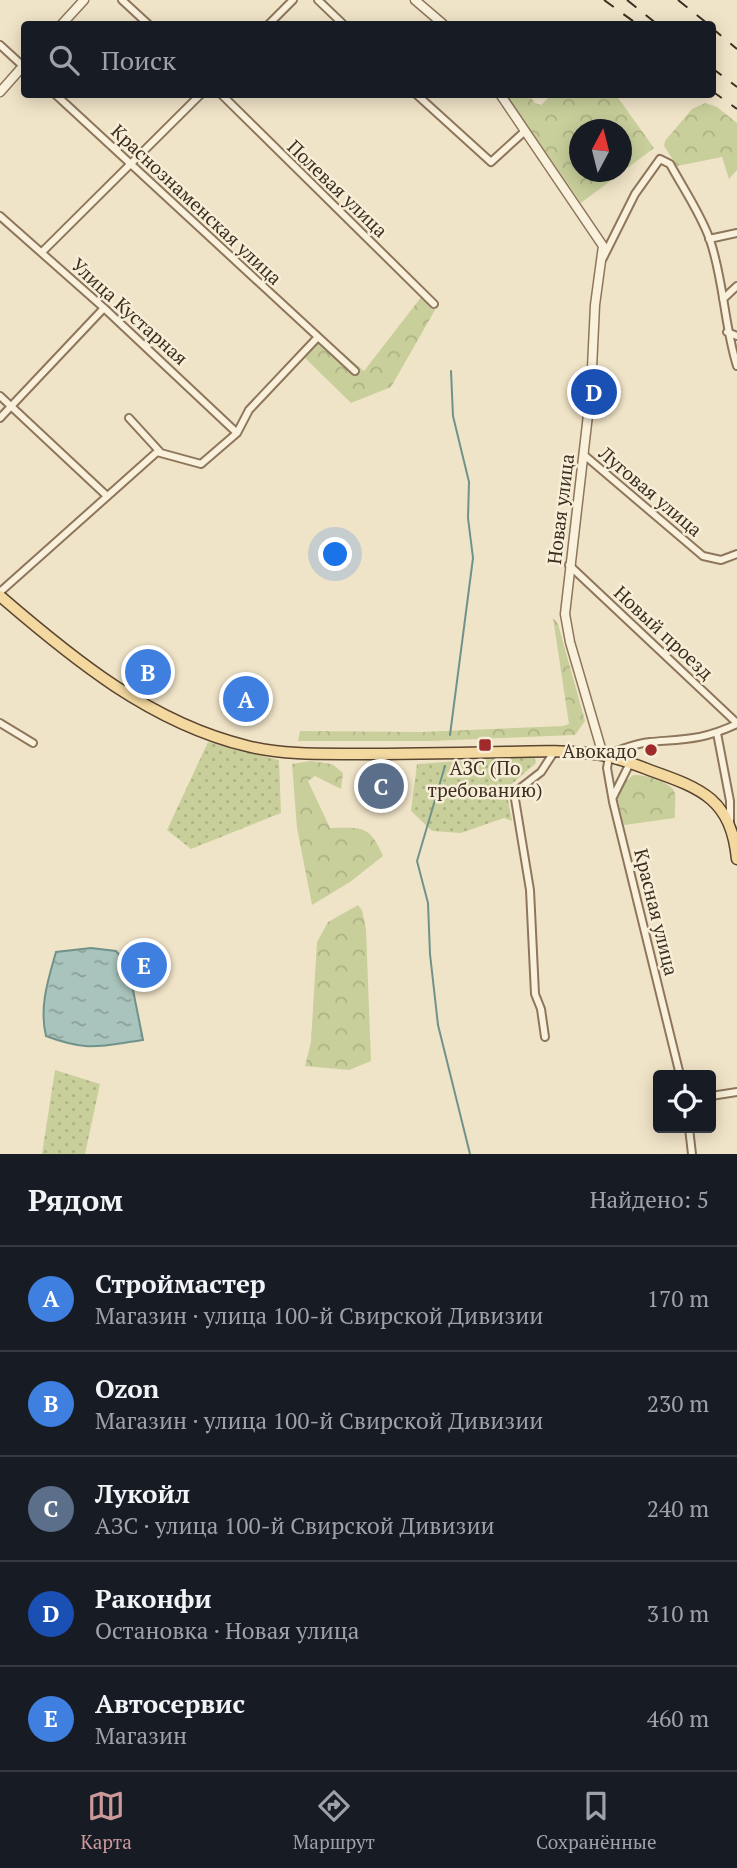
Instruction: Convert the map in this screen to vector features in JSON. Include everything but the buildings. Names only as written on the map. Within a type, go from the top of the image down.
[{"type":"main road","points":[[0,594],[41,631],[117,687],[189,728],[245,746],[331,755],[554,752],[610,757],[696,788],[716,805],[730,825],[737,859]]},
{"type":"street","points":[[65,21],[84,0]]},
{"type":"street","points":[[122,0],[145,21]]},
{"type":"street","points":[[272,21],[293,0]]},
{"type":"street","points":[[318,0],[341,21]]},
{"type":"street","points":[[415,0],[440,21]]},
{"type":"street","points":[[0,45],[21,63]]},
{"type":"street","points":[[0,92],[21,69]]},
{"type":"street","name":"Краснознаменская улица","points":[[59,98],[355,372]]},
{"type":"street","points":[[42,252],[197,98]]},
{"type":"street","name":"Полевая улица","points":[[224,98],[434,303]]},
{"type":"street","points":[[420,98],[491,162],[524,131]]},
{"type":"street","points":[[503,98],[601,243],[601,263]]},
{"type":"street","points":[[601,263],[632,198],[660,159],[670,164],[709,239],[723,299],[727,332],[737,366]]},
{"type":"street","name":"Улица Кустарная","points":[[0,216],[104,308],[237,433]]},
{"type":"street","points":[[709,239],[737,233]]},
{"type":"street","name":"Новая улица","points":[[601,263],[595,305],[591,389],[569,565],[565,623],[610,757]]},
{"type":"street","points":[[723,299],[737,286]]},
{"type":"street","points":[[0,418],[104,308]]},
{"type":"street","points":[[727,332],[737,336]]},
{"type":"street","points":[[0,594],[157,452],[201,464],[237,433],[249,410],[317,338]]},
{"type":"street","points":[[0,396],[107,496]]},
{"type":"street","points":[[129,418],[161,453]]},
{"type":"street","name":"Луговая улица","points":[[583,454],[703,556],[723,560],[737,554]]},
{"type":"street","name":"Новый проезд","points":[[569,565],[737,723]]},
{"type":"street","points":[[0,723],[33,743]]},
{"type":"street","points":[[610,757],[646,742],[680,741],[717,733],[737,723]]},
{"type":"street","points":[[717,733],[730,802],[730,825]]},
{"type":"street","points":[[545,1037],[541,1009],[535,994],[530,890],[514,792],[540,773],[554,752]]},
{"type":"street","name":"Красная улица","points":[[610,757],[607,768],[612,798],[679,1070]]},
{"type":"street","points":[[612,798],[630,763]]},
{"type":"street","points":[[716,1095],[737,1092]]},
{"type":"street","points":[[690,1133],[692,1154]]},
{"type":"green space","points":[[509,98],[531,98],[541,105],[548,98],[618,98],[654,148],[632,165],[632,119],[569,119],[569,182],[609,182],[581,203]]},
{"type":"green space","points":[[705,103],[717,107],[737,123],[737,170],[729,179],[722,157],[677,166],[664,146],[665,141],[692,109]]},
{"type":"green space","points":[[422,296],[435,310],[391,387],[351,403],[303,356],[324,337],[364,371]]},
{"type":"green space","points":[[553,618],[558,624],[585,721],[575,735],[431,741],[298,741],[300,731],[422,732],[569,724]]},
{"type":"green space","points":[[208,742],[279,760],[281,813],[191,849],[167,830]]},
{"type":"green space","points":[[534,756],[536,763],[506,789],[512,821],[504,818],[461,833],[432,831],[411,811],[417,764]]},
{"type":"green space","points":[[310,761],[332,764],[343,773],[341,789],[315,776],[308,781],[330,828],[357,828],[369,833],[383,856],[350,882],[312,905],[297,828],[292,764]]},
{"type":"green space","points":[[633,775],[655,779],[671,787],[675,796],[675,818],[624,825],[617,797],[624,783]]},
{"type":"green space","points":[[358,905],[362,910],[366,929],[371,1061],[349,1070],[305,1066],[311,1042],[317,942],[328,922]]},
{"type":"green space","points":[[55,1070],[100,1084],[85,1154],[42,1154]]},
{"type":"water","points":[[91,948],[116,951],[128,965],[143,1040],[84,1046],[46,1036],[44,1004],[56,952]]},
{"type":"waterway","points":[[450,735],[473,558],[468,518],[469,482],[453,416],[451,371]]},
{"type":"waterway","points":[[445,766],[417,861],[428,903],[430,954],[438,1025],[470,1154]]},
{"type":"railway","points":[[604,0],[633,21]]},
{"type":"railway","points":[[627,0],[653,21]]},
{"type":"railway","points":[[678,0],[704,21]]},
{"type":"railway","points":[[716,31],[737,49]]},
{"type":"railway","points":[[716,71],[737,87]]},
{"type":"railway","points":[[716,94],[737,109]]},
{"type":"place","name":"Раконфи","points":[[594,392]]},
{"type":"place","name":"Ozon","points":[[148,672]]},
{"type":"place","name":"Строймастер","points":[[246,699]]},
{"type":"place","name":"АЗС (По требованию)","points":[[485,745]]},
{"type":"place","name":"Авокадо","points":[[651,750]]},
{"type":"place","name":"Лукойл","points":[[381,786]]},
{"type":"place","name":"Автосервис","points":[[144,965]]}]
